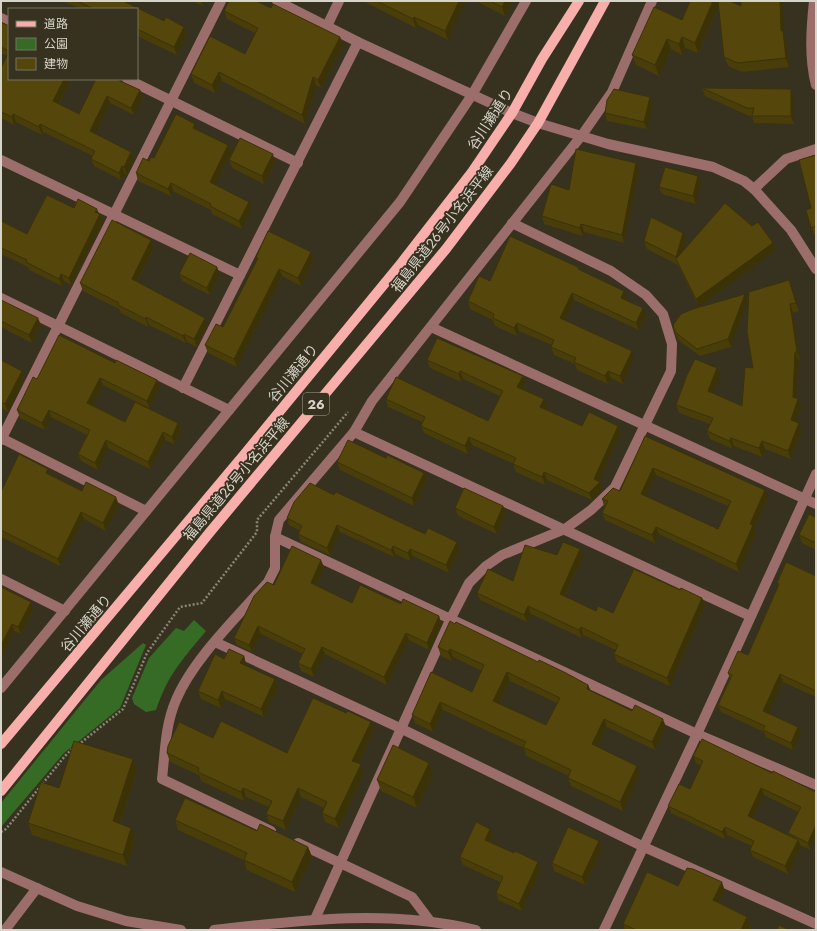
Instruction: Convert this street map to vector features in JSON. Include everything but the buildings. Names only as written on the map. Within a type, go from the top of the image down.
[{"type":"main road","name":"谷川瀬通り","points":[[1,744],[198,510],[394,272],[472,172],[512,114],[542,59],[579,1]]},
{"type":"main road","name":"福島県道26号小名浜平線","points":[[1,791],[200,544],[446,249],[512,163],[538,123],[605,1]]},
{"type":"street","points":[[146,511],[1,439],[221,1]]},
{"type":"street","points":[[276,1],[358,42],[512,114],[608,144],[713,167],[744,181],[754,189],[792,230],[816,269]]},
{"type":"street","points":[[327,26],[339,1]]},
{"type":"street","points":[[1,688],[400,202],[472,95],[526,1]]},
{"type":"street","points":[[430,921],[412,897],[162,779],[168,727],[176,700],[190,674],[215,642],[268,582],[274,568],[275,537],[279,520],[354,432],[372,401],[432,328],[512,223],[582,135],[612,92],[652,1]]},
{"type":"street","points":[[814,1],[812,21],[812,68],[816,85]]},
{"type":"street","points":[[183,388],[358,42]]},
{"type":"street","points":[[129,80],[298,163]]},
{"type":"street","points":[[754,189],[786,159],[816,150]]},
{"type":"street","points":[[1,160],[240,275]]},
{"type":"street","points":[[315,919],[451,618],[469,583],[486,566],[502,555],[565,529],[592,510],[615,486],[671,371],[672,344],[662,314],[646,295],[610,271],[512,223]]},
{"type":"street","points":[[1,298],[229,410]]},
{"type":"street","points":[[432,328],[816,504]]},
{"type":"street","points":[[354,432],[750,616]]},
{"type":"street","points":[[604,930],[697,734],[816,474]]},
{"type":"street","points":[[275,537],[697,734],[816,785]]},
{"type":"street","points":[[1,579],[65,611]]},
{"type":"street","points":[[215,642],[402,729],[644,847],[816,924]]},
{"type":"street","points":[[1,872],[77,906],[126,921],[181,930]]},
{"type":"street","points":[[5,930],[36,888]]},
{"type":"street","points":[[214,930],[315,919],[376,916],[430,921],[476,930]]},
{"type":"green space","points":[[194,620],[206,631],[183,659],[171,677],[156,710],[146,712],[134,704],[132,698],[149,658],[176,628],[184,631]]},
{"type":"green space","points":[[143,643],[146,645],[120,708],[64,753],[1,827],[1,803],[101,680]]}]
